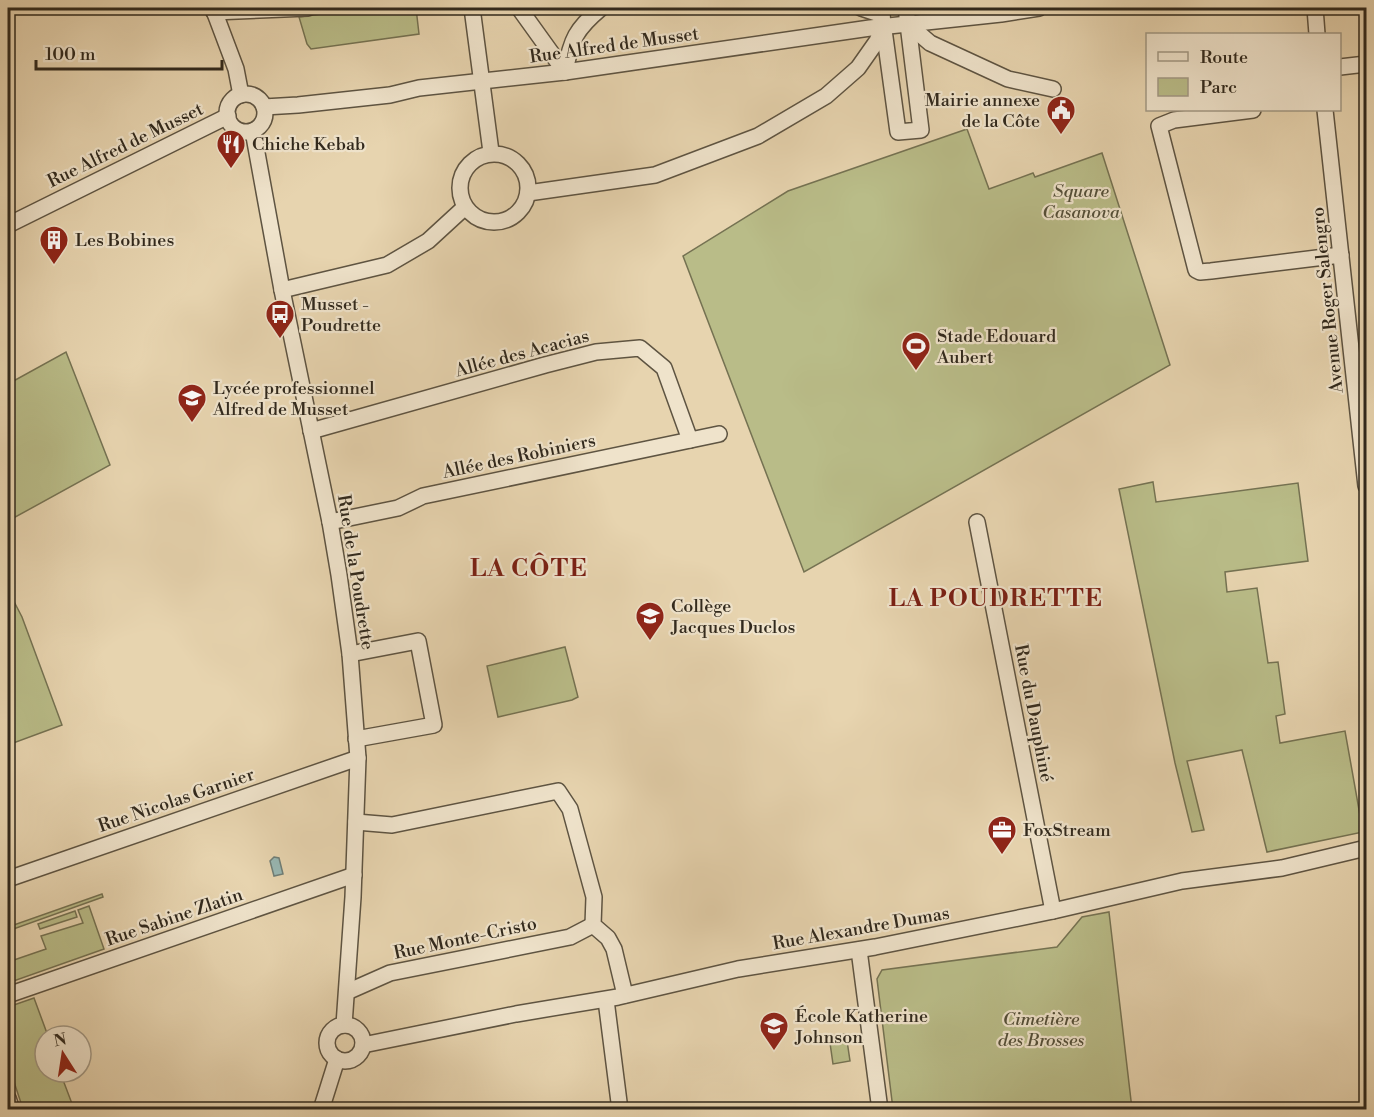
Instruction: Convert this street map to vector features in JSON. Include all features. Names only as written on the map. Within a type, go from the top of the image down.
[{"type":"street","points":[[241,95],[236,69],[213,10],[308,8]]},
{"type":"street","points":[[472,8],[491,152]]},
{"type":"street","points":[[519,8],[565,72]]},
{"type":"street","points":[[565,72],[569,48],[581,24],[601,8]]},
{"type":"street","points":[[861,8],[882,17]]},
{"type":"street","name":"Rue Alfred de Musset","points":[[264,107],[390,95],[419,88],[565,72],[908,13],[1011,13],[1040,8]]},
{"type":"street","points":[[1315,8],[1317,33]]},
{"type":"street","points":[[882,17],[898,132],[921,130],[908,13]]},
{"type":"street","points":[[908,13],[930,43],[1008,79],[1053,89]]},
{"type":"street","points":[[528,193],[655,175],[758,136],[826,96],[858,68],[877,41],[882,17]]},
{"type":"street","points":[[1341,67],[1366,64]]},
{"type":"street","points":[[241,95],[252,95],[262,102],[264,107],[265,118],[262,124],[253,131],[237,129],[229,122],[227,111],[232,101],[241,95]]},
{"type":"street","points":[[1245,111],[1174,120],[1159,126],[1196,270],[1211,271],[1341,255]]},
{"type":"street","name":"Avenue Roger Salengro","points":[[1325,111],[1364,433],[1366,486]]},
{"type":"street","name":"Rue Alfred de Musset","points":[[8,225],[228,116]]},
{"type":"street","name":"Rue de la Poudrette","points":[[253,131],[282,290],[330,522],[350,654],[358,758],[354,875],[344,1025]]},
{"type":"street","points":[[491,152],[517,162],[528,183],[528,193],[520,209],[512,217],[491,222],[479,219],[465,207],[460,193],[460,180],[464,170],[472,161],[491,152]]},
{"type":"street","points":[[282,290],[387,265],[428,241],[465,207]]},
{"type":"street","name":"Allée des Acacias","points":[[311,431],[596,352],[640,348],[664,368],[690,440]]},
{"type":"street","name":"Allée des Robiniers","points":[[330,522],[398,508],[423,496],[719,434]]},
{"type":"street","name":"Rue du Dauphiné","points":[[977,522],[1053,910]]},
{"type":"street","points":[[350,654],[418,641],[434,725],[356,739]]},
{"type":"street","name":"Rue Nicolas Garnier","points":[[8,879],[358,758]]},
{"type":"street","points":[[356,822],[392,825],[558,791],[570,809],[594,897],[593,925],[608,938],[614,949],[625,995]]},
{"type":"street","name":"Rue Alexandre Dumas","points":[[363,1045],[516,1014],[606,1000],[738,969],[859,950],[1182,881],[1282,868],[1366,848]]},
{"type":"street","name":"Rue Sabine Zlatin","points":[[8,996],[354,875]]},
{"type":"street","name":"Rue Monte-Cristo","points":[[346,992],[390,973],[570,937],[593,925]]},
{"type":"street","points":[[859,950],[880,1110]]},
{"type":"street","points":[[606,1000],[620,1110]]},
{"type":"street","points":[[344,1025],[350,1026],[359,1032],[363,1045],[354,1058],[337,1059],[328,1047],[328,1038],[333,1030],[344,1025]]},
{"type":"street","points":[[321,1110],[337,1059]]},
{"type":"street","points":[[8,1098],[12,1110]]},
{"type":"green space","points":[[366,8],[416,8],[419,34],[311,49],[307,44],[299,17]]},
{"type":"green space","name":"Stade Edouard Aubert","points":[[967,129],[989,189],[1033,173],[1035,177],[1102,153],[1170,365],[804,572],[683,256],[788,191]]},
{"type":"green space","points":[[66,352],[110,465],[8,521],[8,384]]},
{"type":"green space","points":[[1153,482],[1156,502],[1298,483],[1308,561],[1225,572],[1227,592],[1257,588],[1268,663],[1278,662],[1285,714],[1276,716],[1280,743],[1345,731],[1363,832],[1267,852],[1242,750],[1187,761],[1204,830],[1192,832],[1175,763],[1119,489]]},
{"type":"green space","points":[[8,590],[22,617],[62,725],[8,745]]},
{"type":"green space","points":[[565,647],[578,697],[498,717],[487,666]]},
{"type":"green space","points":[[102,894],[103,897],[8,931],[8,927]]},
{"type":"green space","points":[[89,906],[104,949],[8,983],[8,950],[11,961],[46,949],[41,936],[83,923],[78,910]]},
{"type":"green space","points":[[75,911],[77,917],[40,929],[38,924]]},
{"type":"green space","name":"Cimetière des Brosses","points":[[1109,912],[1132,1109],[893,1109],[877,979],[882,970],[1057,947],[1082,917]]},
{"type":"green space","points":[[34,998],[44,1024],[33,1024],[33,1084],[65,1084],[74,1109],[23,1109],[8,1064],[8,1007]]},
{"type":"green space","points":[[846,1034],[850,1061],[833,1064],[829,1036]]},
{"type":"water","points":[[274,857],[279,858],[283,874],[274,876],[270,861]]},
{"type":"place","name":"Mairie annexe de la Côte","points":[[1061,136]]},
{"type":"place","name":"Chiche Kebab","points":[[231,170]]},
{"type":"place","name":"Les Bobines","points":[[54,266]]},
{"type":"place","name":"Musset - Poudrette","points":[[280,340]]},
{"type":"place","name":"Stade Edouard Aubert","points":[[916,372]]},
{"type":"place","name":"Lycée professionnel Alfred de Musset","points":[[192,424]]},
{"type":"place","name":"Collège Jacques Duclos","points":[[650,642]]},
{"type":"place","name":"FoxStream","points":[[1002,856]]},
{"type":"place","name":"École Katherine Johnson","points":[[774,1052]]},
{"type":"district","name":"LA CÔTE","points":[[529,568]]},
{"type":"district","name":"LA POUDRETTE","points":[[996,598]]},
{"type":"park label","name":"Square Casanova","points":[[1081,201]]}]
